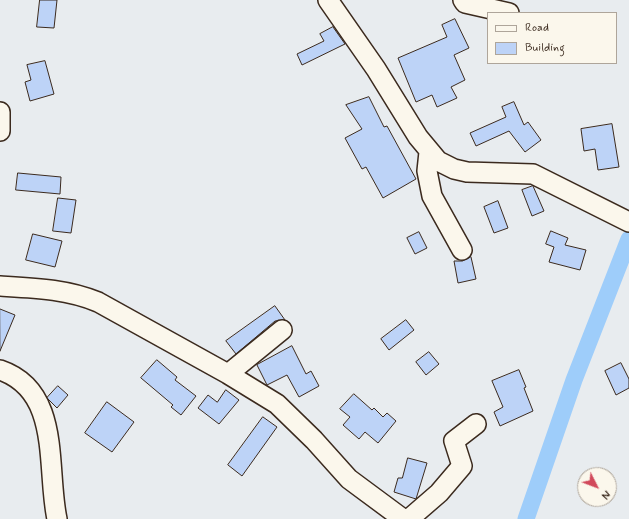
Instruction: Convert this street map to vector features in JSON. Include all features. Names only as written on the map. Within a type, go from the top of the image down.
[{"type":"street","points":[[463,0],[465,3],[505,12]]},
{"type":"street","points":[[332,1],[429,152],[438,161],[454,169],[467,172],[533,174],[629,222]]},
{"type":"street","points":[[0,112],[0,131]]},
{"type":"street","points":[[429,152],[427,171],[432,196],[462,250]]},
{"type":"street","points":[[0,286],[57,290],[81,295],[98,302],[228,374],[277,404],[314,440],[349,479],[403,519]]},
{"type":"street","points":[[228,374],[282,330]]},
{"type":"street","points":[[0,370],[10,374],[28,386],[41,407],[47,432],[54,505],[57,519]]},
{"type":"street","points":[[409,519],[439,493],[462,466],[454,440],[476,424]]},
{"type":"building","points":[[40,0],[57,0],[54,28],[37,27]]},
{"type":"building","points":[[455,19],[469,48],[454,55],[465,80],[451,87],[457,98],[437,107],[432,95],[416,102],[398,58],[447,37],[442,25]]},
{"type":"building","points":[[333,27],[345,44],[302,65],[297,54],[324,41],[320,34]]},
{"type":"building","points":[[45,61],[54,94],[30,101],[25,82],[31,80],[27,65]]},
{"type":"building","points":[[369,97],[384,127],[387,126],[416,179],[383,198],[366,167],[362,169],[345,138],[362,129],[346,105]]},
{"type":"building","points":[[514,102],[524,125],[528,122],[541,140],[525,152],[509,131],[476,146],[470,133],[506,117],[502,107]]},
{"type":"building","points":[[612,124],[619,167],[598,170],[595,149],[584,151],[581,129]]},
{"type":"building","points":[[18,173],[61,177],[60,194],[16,190]]},
{"type":"building","points":[[533,186],[544,211],[532,216],[522,190]]},
{"type":"building","points":[[58,198],[76,200],[71,233],[53,231]]},
{"type":"building","points":[[498,201],[508,228],[494,233],[484,207]]},
{"type":"building","points":[[551,231],[568,238],[565,245],[586,250],[580,270],[549,262],[554,247],[546,244]]},
{"type":"building","points":[[419,232],[427,248],[415,254],[407,238]]},
{"type":"building","points":[[33,234],[62,241],[55,267],[26,260]]},
{"type":"building","points":[[471,257],[476,279],[458,283],[454,261],[462,261]]},
{"type":"building","points":[[275,306],[285,320],[275,321],[236,354],[226,341]]},
{"type":"building","points":[[0,309],[15,315],[0,351]]},
{"type":"building","points":[[406,320],[414,330],[389,350],[381,339]]},
{"type":"building","points":[[292,346],[306,374],[311,371],[319,386],[299,397],[287,375],[267,385],[257,365]]},
{"type":"building","points":[[429,352],[439,364],[426,375],[416,362]]},
{"type":"building","points":[[157,360],[177,377],[175,380],[196,396],[181,415],[171,407],[173,405],[141,378]]},
{"type":"building","points":[[621,363],[629,379],[629,388],[616,395],[605,371]]},
{"type":"building","points":[[519,370],[533,411],[500,426],[494,412],[503,407],[492,381]]},
{"type":"building","points":[[58,386],[68,395],[57,408],[47,398]]},
{"type":"building","points":[[226,390],[239,400],[219,424],[198,408],[208,395],[217,402]]},
{"type":"building","points":[[354,394],[372,410],[374,408],[383,417],[387,413],[396,421],[378,443],[365,432],[359,439],[343,425],[350,417],[340,409]]},
{"type":"building","points":[[107,402],[134,422],[112,452],[85,433]]},
{"type":"building","points":[[263,417],[277,427],[242,476],[228,465]]},
{"type":"building","points":[[408,458],[427,463],[416,499],[394,492],[398,478],[402,478]]},
{"type":"waterway","points":[[526,519],[574,380],[629,239]]}]
